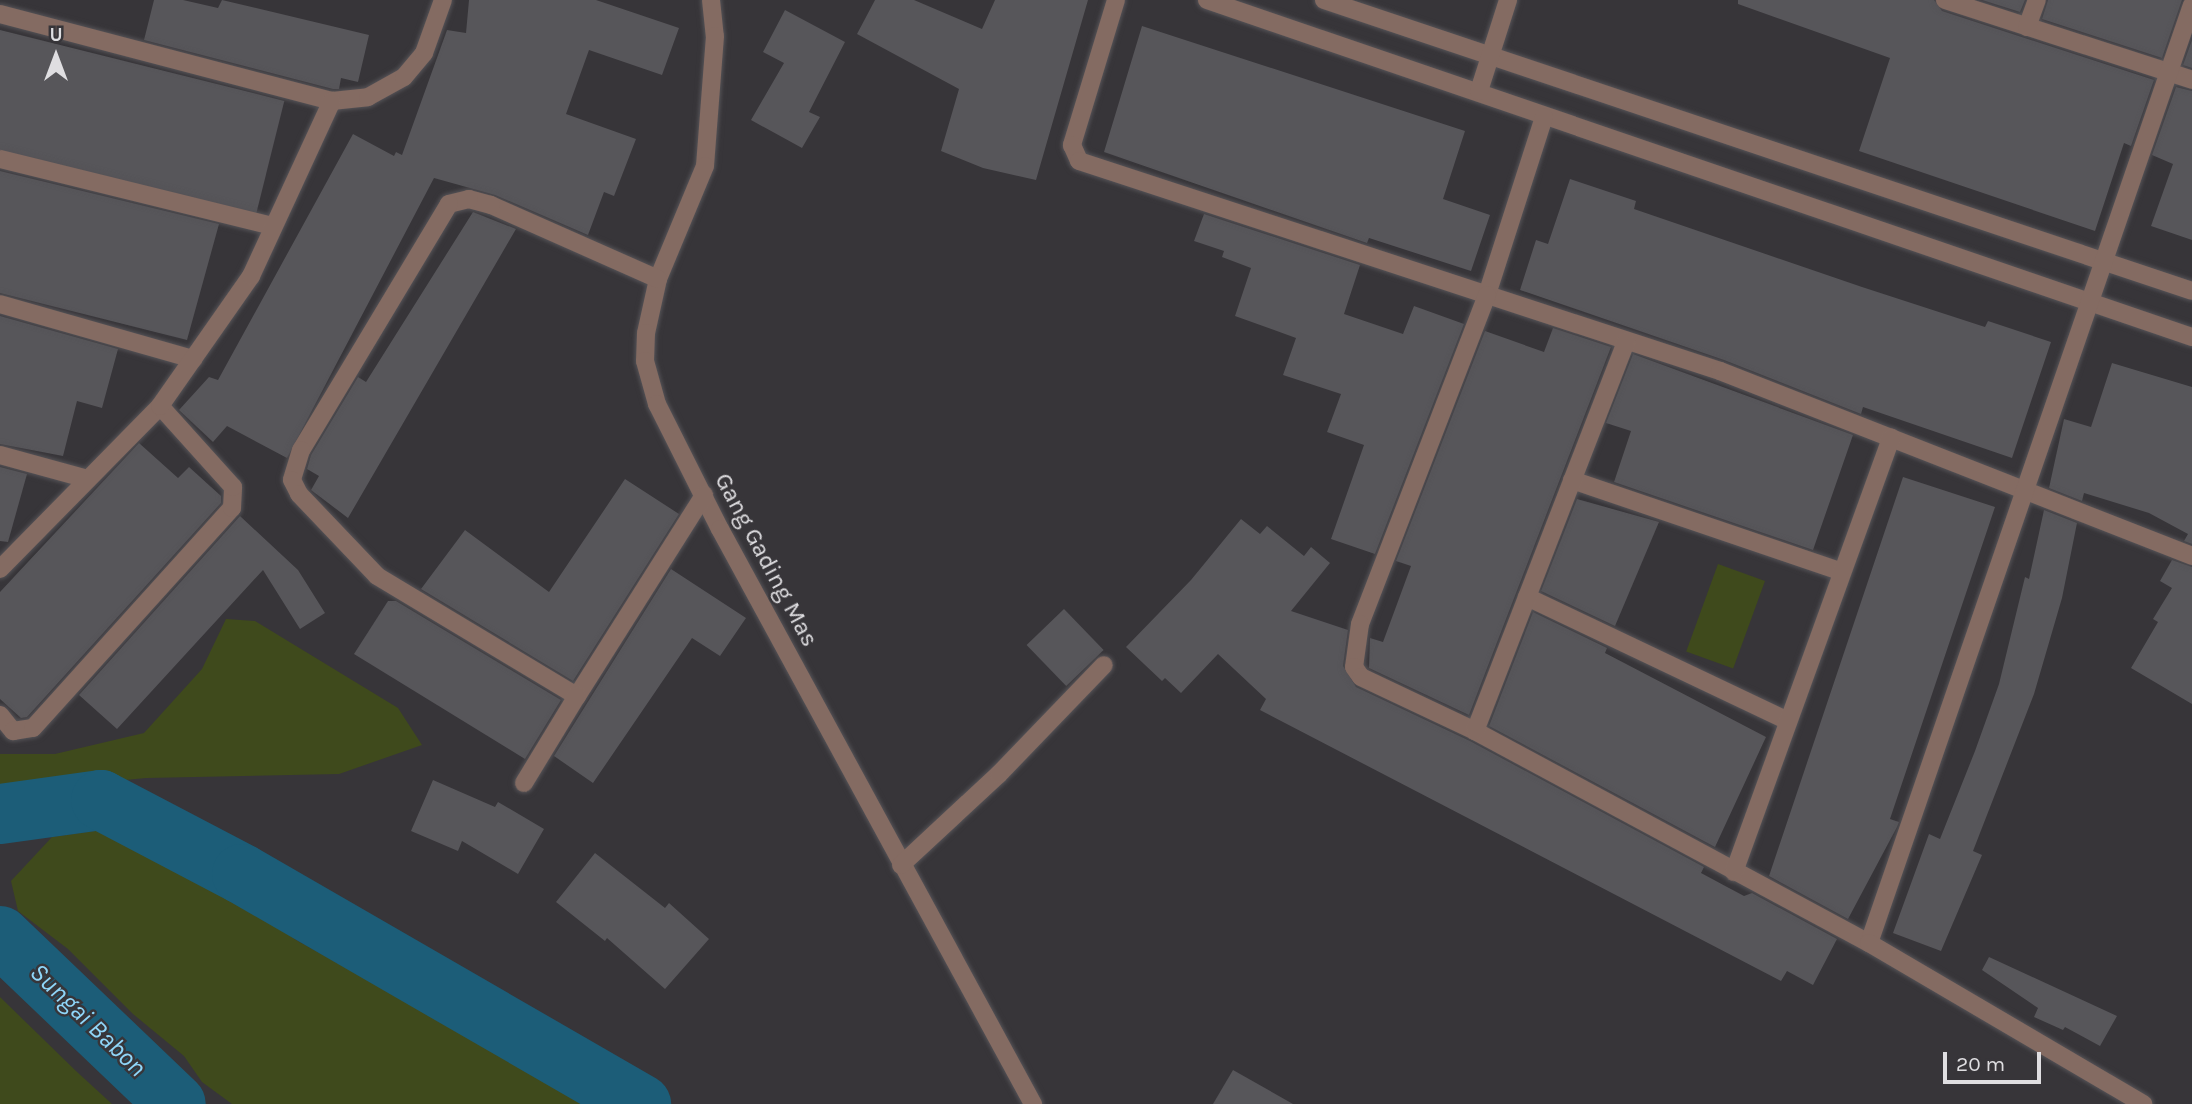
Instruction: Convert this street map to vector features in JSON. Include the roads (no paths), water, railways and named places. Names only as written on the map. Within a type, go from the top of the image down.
[{"type":"street","points":[[0,14],[332,101],[369,97],[404,77],[424,53],[443,0]]},
{"type":"street","name":"Gang Gading Mas","points":[[711,0],[715,36],[705,166],[658,279],[645,361],[657,404],[901,865],[1033,1104]]},
{"type":"street","points":[[1116,0],[1072,145],[1079,161],[1720,371],[2192,556]]},
{"type":"street","points":[[1207,0],[1479,91],[1544,117],[2092,300],[2192,337]]},
{"type":"street","points":[[1324,0],[2192,291]]},
{"type":"street","points":[[1479,91],[1508,0]]},
{"type":"street","points":[[1945,0],[2192,80]]},
{"type":"street","points":[[2027,27],[2037,0]]},
{"type":"street","points":[[1869,943],[2028,490],[2192,5]]},
{"type":"street","points":[[0,569],[85,478],[160,406],[251,276],[332,101]]},
{"type":"street","points":[[1544,117],[1487,295],[1360,624],[1352,659],[1361,677],[1475,731],[1734,873],[1869,943],[2143,1104]]},
{"type":"street","points":[[0,159],[273,226]]},
{"type":"street","points":[[577,696],[377,576],[299,494],[292,472],[301,450],[449,204],[469,199],[491,205],[658,279]]},
{"type":"street","points":[[0,304],[193,359]]},
{"type":"street","points":[[1475,731],[1626,341]]},
{"type":"street","points":[[0,715],[13,731],[33,728],[232,508],[233,486],[160,406]]},
{"type":"street","points":[[1734,873],[1891,438]]},
{"type":"street","points":[[0,455],[85,478]]},
{"type":"street","points":[[1572,480],[1842,572]]},
{"type":"street","points":[[524,783],[704,495]]},
{"type":"street","points":[[1527,597],[1788,721]]},
{"type":"street","points":[[901,865],[1104,665]]},
{"type":"waterway","points":[[0,814],[101,800],[242,874],[641,1104]]},
{"type":"waterway","name":"Sungai Babon","points":[[0,936],[176,1104]]}]
